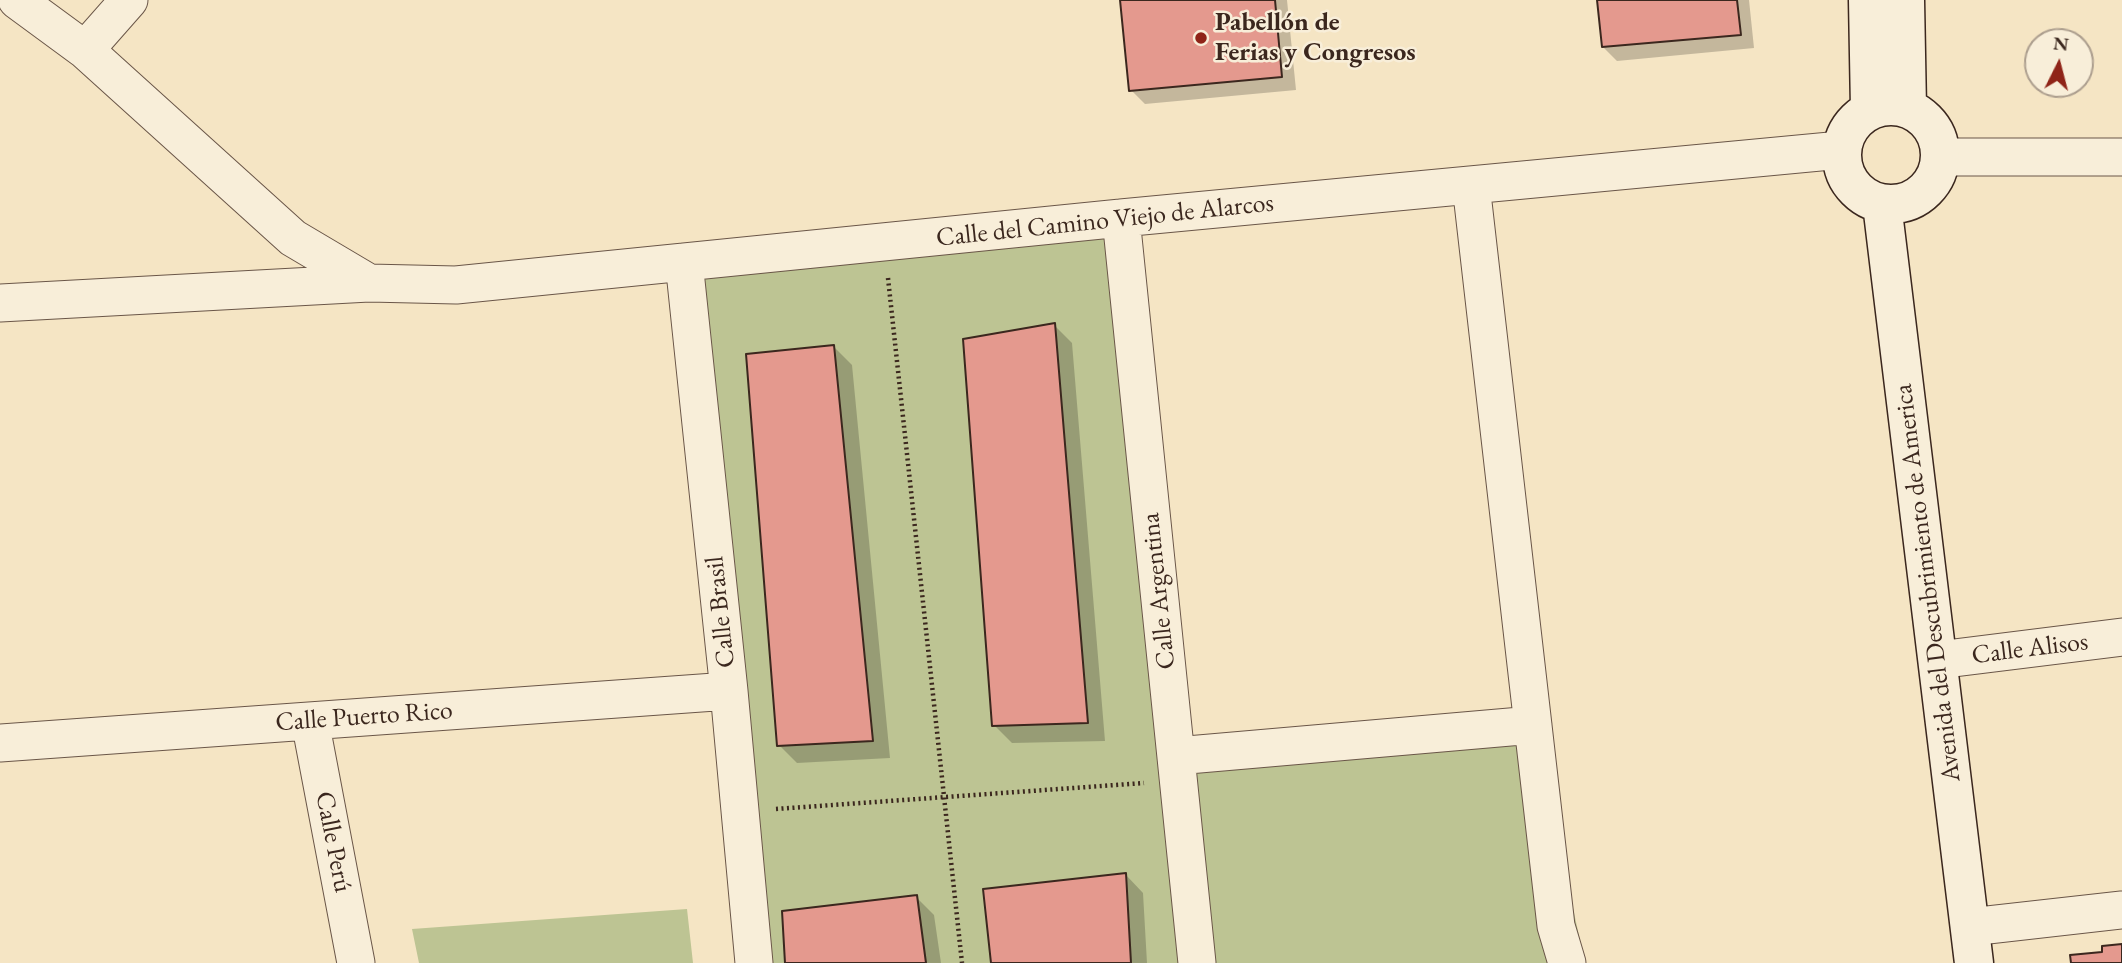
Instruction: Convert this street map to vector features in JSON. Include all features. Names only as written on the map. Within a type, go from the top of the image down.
[{"type":"main road","points":[[1868,0],[1889,109]]},
{"type":"main road","points":[[1889,109],[1905,0]]},
{"type":"main road","points":[[1889,109],[1925,118],[1934,130],[1940,157],[1935,177],[1927,189],[1903,202],[1882,204],[1862,195],[1849,182],[1842,163],[1841,150],[1853,122],[1889,109]]},
{"type":"main road","name":"Avenida del Descubrimiento de America","points":[[1882,204],[1972,945]]},
{"type":"street","points":[[17,0],[85,50],[293,238],[369,284]]},
{"type":"street","points":[[85,50],[129,0]]},
{"type":"street","name":"Calle del Camino Viejo de Alarcos","points":[[0,303],[369,284],[456,285],[1121,218],[1841,150]]},
{"type":"street","points":[[1940,157],[2122,157]]},
{"type":"street","points":[[1471,185],[1556,926],[1567,963]]},
{"type":"street","name":"Calle Argentina","points":[[1121,218],[1197,963]]},
{"type":"street","name":"Calle Brasil","points":[[684,262],[729,691],[754,963]]},
{"type":"street","name":"Calle Alisos","points":[[1938,660],[2122,638]]},
{"type":"street","name":"Calle Puerto Rico","points":[[0,743],[729,691]]},
{"type":"street","name":"Calle Perú","points":[[310,721],[356,963]]},
{"type":"street","points":[[1177,768],[1533,725]]},
{"type":"street","points":[[1972,945],[2122,910]]},
{"type":"path","points":[[884,243],[962,963]]},
{"type":"path","points":[[740,811],[944,797],[1177,768]]},
{"type":"green space","points":[[1107,220],[1190,963],[752,963],[684,262]]},
{"type":"green space","points":[[1533,725],[1585,963],[1197,963],[1176,756]]},
{"type":"green space","points":[[687,909],[693,963],[419,963],[412,929]]},
{"type":"building","name":"Pabellón de Ferias y Congresos","points":[[1120,0],[1275,0],[1282,77],[1129,91]]},
{"type":"building","points":[[1597,0],[1737,0],[1741,35],[1602,47]]},
{"type":"building","points":[[1055,323],[1088,723],[992,726],[963,339]]},
{"type":"building","points":[[834,345],[873,741],[777,746],[746,354]]},
{"type":"building","points":[[1126,873],[1131,963],[991,963],[983,889]]},
{"type":"building","points":[[917,895],[926,963],[785,963],[782,911]]},
{"type":"building","points":[[2122,944],[2122,963],[2071,963],[2070,955],[2102,952],[2102,946]]},
{"type":"place","name":"Pabellón de Ferias y Congresos","points":[[1201,38]]}]
